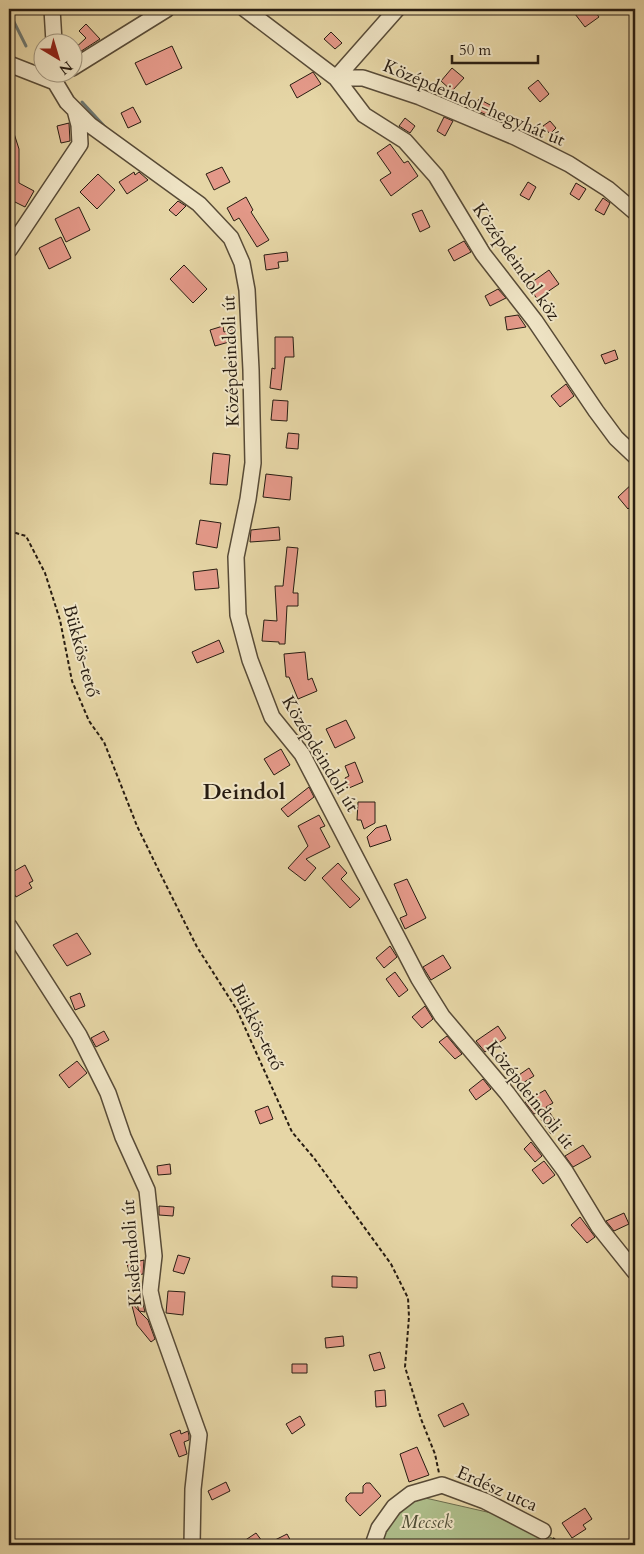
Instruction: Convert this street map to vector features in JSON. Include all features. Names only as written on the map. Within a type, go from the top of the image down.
[{"type":"street","points":[[52,9],[53,32]]},
{"type":"street","points":[[82,62],[168,9]]},
{"type":"street","points":[[245,9],[336,78],[397,9]]},
{"type":"street","points":[[9,64],[32,69]]},
{"type":"street","name":"Középdeindol-hegyhát út","points":[[336,78],[363,78],[420,97],[515,137],[569,164],[608,189],[635,212]]},
{"type":"street","name":"Középdeindol köz","points":[[336,78],[364,115],[405,141],[436,176],[483,254],[535,321],[616,438],[635,456]]},
{"type":"street","name":"Középdeindoli út","points":[[60,82],[67,102],[109,140],[158,172],[199,204],[230,238],[242,263],[247,290],[253,463],[236,557],[238,615],[250,660],[272,717],[302,754],[419,978],[442,1016],[507,1092],[565,1171],[598,1226],[635,1272]]},
{"type":"street","points":[[9,250],[80,144],[79,125],[75,108]]},
{"type":"street","name":"Kisdeindoli út","points":[[9,926],[79,1035],[108,1093],[123,1137],[147,1190],[154,1256],[150,1291],[154,1310],[199,1435],[194,1488],[192,1545]]},
{"type":"street","name":"Erdész utca","points":[[373,1545],[378,1528],[394,1507],[411,1494],[442,1485],[485,1501],[543,1531]]},
{"type":"path","name":"Bükkös-tető","points":[[9,531],[26,536],[45,573],[60,620],[72,681],[89,721],[104,742],[137,826],[197,947],[237,1010],[292,1132],[314,1158],[392,1264],[408,1298],[409,1317],[406,1367],[421,1419],[435,1454],[442,1485]]},
{"type":"green space","name":"Mecsek","points":[[421,1497],[509,1517],[566,1545],[371,1545],[385,1522]]},
{"type":"building","points":[[583,9],[593,9],[599,17],[585,27],[575,14]]},
{"type":"building","points":[[86,24],[100,39],[82,51],[82,42],[86,38],[79,31]]},
{"type":"building","points":[[331,32],[342,43],[335,49],[324,39]]},
{"type":"building","points":[[172,46],[182,68],[146,85],[135,63]]},
{"type":"building","points":[[452,68],[464,78],[452,91],[441,81]]},
{"type":"building","points":[[313,72],[321,84],[297,98],[290,85]]},
{"type":"building","points":[[538,80],[549,94],[540,102],[528,88]]},
{"type":"building","points":[[479,99],[492,106],[487,115],[473,109]]},
{"type":"building","points":[[133,107],[141,122],[128,128],[121,113]]},
{"type":"building","points":[[444,117],[453,121],[445,136],[437,131]]},
{"type":"building","points":[[405,118],[415,126],[410,133],[399,126]]},
{"type":"building","points":[[550,121],[556,128],[550,134],[543,126]]},
{"type":"building","points":[[69,123],[70,141],[61,143],[57,126]]},
{"type":"building","points":[[9,124],[11,124],[19,149],[19,183],[34,191],[25,207],[9,199]]},
{"type":"building","points":[[390,144],[404,163],[408,161],[418,176],[391,196],[380,180],[391,173],[377,153]]},
{"type":"building","points":[[222,167],[230,182],[214,190],[206,174]]},
{"type":"building","points":[[134,172],[135,175],[139,172],[148,180],[127,194],[119,182]]},
{"type":"building","points":[[98,174],[115,190],[97,209],[80,192]]},
{"type":"building","points":[[528,182],[536,187],[529,200],[520,195]]},
{"type":"building","points":[[576,183],[586,189],[579,200],[570,194]]},
{"type":"building","points":[[246,197],[253,210],[251,212],[269,240],[257,247],[239,218],[234,221],[227,208]]},
{"type":"building","points":[[603,198],[610,203],[604,215],[595,210]]},
{"type":"building","points":[[178,201],[186,206],[176,216],[169,210]]},
{"type":"building","points":[[79,207],[90,230],[66,242],[55,219]]},
{"type":"building","points":[[422,210],[430,227],[420,232],[412,214]]},
{"type":"building","points":[[61,237],[71,258],[49,269],[39,248]]},
{"type":"building","points":[[464,241],[471,252],[454,261],[448,250]]},
{"type":"building","points":[[287,252],[288,261],[278,262],[279,268],[266,270],[264,255]]},
{"type":"building","points":[[184,265],[207,289],[193,303],[170,279]]},
{"type":"building","points":[[549,270],[559,284],[537,299],[528,285]]},
{"type":"building","points":[[498,289],[506,298],[490,306],[485,296]]},
{"type":"building","points":[[518,315],[526,327],[507,330],[505,317]]},
{"type":"building","points":[[223,326],[224,332],[233,329],[236,340],[215,346],[210,330]]},
{"type":"building","points":[[275,337],[293,337],[294,357],[285,357],[281,390],[270,388],[272,368],[275,369]]},
{"type":"building","points":[[615,350],[618,359],[605,364],[601,355]]},
{"type":"building","points":[[566,384],[574,396],[560,407],[551,396]]},
{"type":"building","points":[[273,400],[288,401],[287,421],[271,420]]},
{"type":"building","points":[[288,433],[299,434],[298,449],[286,448]]},
{"type":"building","points":[[213,453],[230,455],[227,485],[210,484]]},
{"type":"building","points":[[266,474],[292,477],[290,500],[263,497]]},
{"type":"building","points":[[635,481],[635,502],[628,509],[618,497]]},
{"type":"building","points":[[200,520],[221,523],[217,548],[196,544]]},
{"type":"building","points":[[279,527],[280,540],[250,542],[251,530]]},
{"type":"building","points":[[287,547],[298,548],[293,593],[298,593],[298,606],[287,606],[285,644],[279,644],[279,642],[262,641],[264,620],[277,621],[275,586],[283,586]]},
{"type":"building","points":[[217,569],[219,588],[195,590],[193,572]]},
{"type":"building","points":[[219,640],[224,652],[197,663],[192,652]]},
{"type":"building","points":[[305,652],[308,680],[312,678],[317,691],[298,699],[289,677],[286,677],[284,654]]},
{"type":"building","points":[[346,720],[355,738],[335,748],[326,729]]},
{"type":"building","points":[[281,749],[290,765],[274,775],[264,759]]},
{"type":"building","points":[[355,762],[363,782],[349,788],[345,778],[349,776],[345,766]]},
{"type":"building","points":[[309,787],[314,797],[288,817],[281,809]]},
{"type":"building","points":[[358,802],[375,802],[375,823],[364,829],[361,820],[357,820]]},
{"type":"building","points":[[319,815],[325,826],[320,828],[330,847],[306,859],[316,868],[305,881],[288,868],[308,846],[298,826]]},
{"type":"building","points":[[386,825],[391,840],[370,847],[367,837],[376,828]]},
{"type":"building","points":[[338,863],[347,873],[341,879],[360,899],[350,908],[322,878]]},
{"type":"building","points":[[25,865],[33,881],[29,883],[32,888],[16,897],[9,884],[9,881],[14,878],[11,873]]},
{"type":"building","points":[[407,879],[426,918],[405,929],[400,918],[407,915],[394,884]]},
{"type":"building","points":[[77,933],[91,954],[67,966],[53,945]]},
{"type":"building","points":[[390,946],[397,957],[384,968],[376,958]]},
{"type":"building","points":[[443,955],[451,968],[431,980],[423,967]]},
{"type":"building","points":[[395,972],[408,990],[399,997],[386,979]]},
{"type":"building","points":[[80,993],[85,1006],[75,1010],[70,997]]},
{"type":"building","points":[[425,1006],[433,1019],[422,1028],[412,1017]]},
{"type":"building","points":[[498,1026],[506,1038],[485,1052],[476,1041]]},
{"type":"building","points":[[104,1031],[109,1040],[96,1047],[91,1038]]},
{"type":"building","points":[[447,1036],[462,1054],[455,1059],[439,1042]]},
{"type":"building","points":[[77,1061],[87,1073],[69,1088],[59,1075]]},
{"type":"building","points":[[529,1068],[534,1076],[518,1086],[513,1079]]},
{"type":"building","points":[[483,1079],[491,1089],[476,1100],[469,1090]]},
{"type":"building","points":[[545,1090],[553,1103],[546,1107],[560,1128],[551,1134],[537,1113],[534,1114],[525,1102]]},
{"type":"building","points":[[268,1106],[273,1119],[260,1124],[255,1111]]},
{"type":"building","points":[[531,1142],[542,1156],[535,1162],[524,1149]]},
{"type":"building","points":[[583,1145],[591,1157],[573,1167],[565,1156]]},
{"type":"building","points":[[544,1161],[555,1175],[543,1184],[532,1170]]},
{"type":"building","points":[[170,1164],[171,1174],[158,1175],[157,1166]]},
{"type":"building","points":[[159,1206],[174,1207],[173,1216],[159,1215]]},
{"type":"building","points":[[624,1213],[629,1224],[614,1231],[606,1221]]},
{"type":"building","points":[[580,1217],[595,1237],[587,1243],[571,1225]]},
{"type":"building","points":[[178,1255],[190,1258],[184,1274],[173,1271]]},
{"type":"building","points":[[144,1260],[143,1274],[131,1277],[127,1264]]},
{"type":"building","points":[[332,1276],[357,1277],[357,1288],[332,1287]]},
{"type":"building","points":[[168,1291],[185,1292],[183,1315],[166,1313]]},
{"type":"building","points":[[142,1300],[145,1312],[139,1311],[136,1301]]},
{"type":"building","points":[[131,1302],[148,1320],[155,1339],[151,1342],[137,1325]]},
{"type":"building","points":[[343,1336],[344,1346],[326,1348],[325,1338]]},
{"type":"building","points":[[380,1352],[385,1368],[374,1371],[369,1355]]},
{"type":"building","points":[[292,1364],[307,1364],[307,1373],[292,1373]]},
{"type":"building","points":[[385,1390],[386,1406],[376,1407],[375,1391]]},
{"type":"building","points":[[463,1403],[469,1415],[444,1427],[438,1415]]},
{"type":"building","points":[[300,1416],[305,1425],[292,1434],[286,1424]]},
{"type":"building","points":[[180,1430],[181,1434],[188,1431],[189,1440],[184,1442],[187,1454],[179,1457],[170,1434]]},
{"type":"building","points":[[417,1447],[429,1475],[409,1482],[400,1454]]},
{"type":"building","points":[[226,1482],[230,1491],[212,1500],[208,1491]]},
{"type":"building","points":[[366,1483],[370,1483],[381,1496],[360,1516],[346,1501],[346,1497],[350,1493],[363,1493],[363,1486]]},
{"type":"building","points":[[585,1508],[592,1519],[583,1525],[586,1529],[572,1538],[562,1523]]},
{"type":"building","points":[[256,1533],[265,1545],[238,1545]]},
{"type":"building","points":[[287,1534],[293,1545],[265,1545]]},
{"type":"waterway","points":[[9,12],[26,46]]},
{"type":"waterway","points":[[82,102],[106,128]]},
{"type":"district","name":"Deindol","points":[[244,792]]}]
